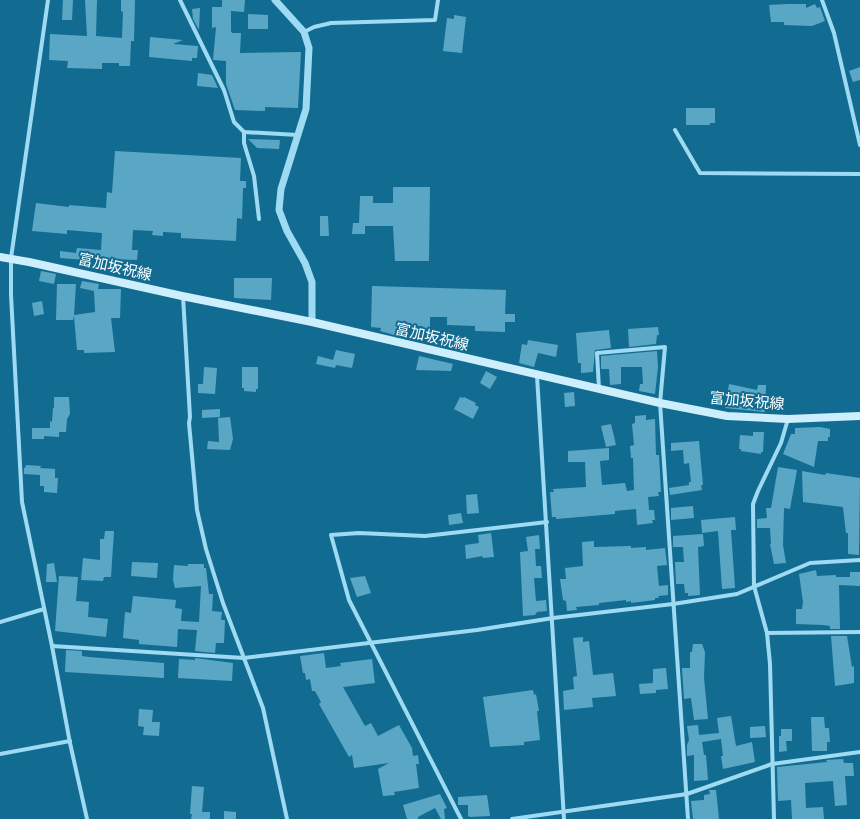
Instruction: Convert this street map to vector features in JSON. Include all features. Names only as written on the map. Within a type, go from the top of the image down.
[{"type":"main road","name":"富加坂祝線","points":[[0,258],[11,258],[182,296],[312,322],[537,376],[727,416],[788,419],[860,416]]},
{"type":"street","points":[[48,0],[11,258],[11,295],[22,502],[87,819]]},
{"type":"street","points":[[180,0],[224,90],[234,122],[244,132],[298,135]]},
{"type":"street","points":[[275,0],[304,32],[309,48],[306,109],[281,189],[279,210],[287,231],[305,263],[312,282],[312,322]]},
{"type":"street","points":[[304,32],[314,27],[331,23],[435,20],[438,0]]},
{"type":"street","points":[[822,0],[834,33],[860,145]]},
{"type":"street","points":[[675,130],[700,173],[860,174]]},
{"type":"street","points":[[244,132],[244,143],[254,176],[259,219]]},
{"type":"street","points":[[182,296],[190,417],[189,423],[197,510],[206,549],[263,708],[287,819]]},
{"type":"street","points":[[599,390],[597,353],[665,347],[660,403],[688,819]]},
{"type":"street","points":[[537,376],[553,618],[564,819]]},
{"type":"street","points":[[774,819],[770,664],[767,632],[754,586],[753,504],[781,443],[788,419]]},
{"type":"street","points":[[461,819],[349,600],[330,535],[359,533],[425,536],[547,522]]},
{"type":"street","points":[[52,646],[244,658],[477,630],[553,618],[673,604],[738,594],[810,563],[860,560]]},
{"type":"street","points":[[0,622],[44,609]]},
{"type":"street","points":[[767,632],[860,632]]},
{"type":"street","points":[[0,754],[70,741]]},
{"type":"street","points":[[512,819],[687,794],[772,764],[860,752]]},
{"type":"building","points":[[63,0],[73,0],[72,20],[62,20]]},
{"type":"building","points":[[85,0],[97,0],[96,36],[122,38],[123,12],[121,11],[121,0],[135,0],[134,41],[131,41],[130,66],[119,66],[119,63],[102,63],[102,69],[67,68],[68,61],[49,60],[50,34],[87,36]]},
{"type":"building","points":[[222,0],[245,0],[244,12],[231,11],[231,31],[232,33],[241,33],[240,53],[301,52],[298,108],[265,107],[265,111],[235,110],[226,84],[226,61],[213,60],[216,27],[212,28],[212,7],[222,7]]},
{"type":"building","points":[[806,4],[806,8],[815,4],[817,8],[820,7],[825,21],[812,26],[784,25],[784,22],[771,22],[769,5]]},
{"type":"building","points":[[200,8],[199,30],[193,19],[192,9]]},
{"type":"building","points":[[248,14],[268,15],[268,29],[248,29]]},
{"type":"building","points":[[454,15],[466,17],[462,53],[443,51],[447,18],[454,19]]},
{"type":"building","points":[[150,37],[183,40],[173,44],[198,46],[197,58],[192,58],[192,61],[149,57]]},
{"type":"building","points":[[860,67],[860,80],[853,82],[849,71]]},
{"type":"building","points":[[198,73],[212,75],[218,88],[197,86]]},
{"type":"building","points":[[686,108],[715,108],[715,123],[710,123],[710,125],[686,125]]},
{"type":"building","points":[[248,139],[280,140],[279,149],[257,148]]},
{"type":"building","points":[[115,151],[241,158],[240,181],[246,181],[246,188],[243,188],[242,219],[237,218],[236,241],[181,238],[181,233],[163,232],[163,236],[152,235],[153,231],[133,230],[132,250],[138,250],[137,260],[87,258],[86,260],[60,258],[60,251],[76,253],[77,248],[101,250],[102,233],[67,230],[67,234],[32,231],[36,203],[69,207],[69,205],[106,208],[107,192],[112,193]]},
{"type":"building","points":[[393,187],[430,187],[429,261],[395,261],[393,226],[365,226],[365,234],[352,234],[353,223],[359,223],[360,196],[373,196],[373,203],[393,203]]},
{"type":"building","points":[[320,216],[328,216],[329,236],[320,236]]},
{"type":"building","points":[[41,271],[56,274],[54,284],[39,281]]},
{"type":"building","points":[[234,278],[272,278],[271,300],[234,298]]},
{"type":"building","points":[[82,281],[99,284],[98,289],[121,289],[120,318],[111,318],[115,352],[84,353],[84,350],[77,350],[74,316],[73,320],[56,320],[57,284],[76,284],[74,315],[95,312],[94,291],[80,288]]},
{"type":"building","points":[[372,286],[506,290],[505,314],[515,314],[515,322],[505,322],[505,332],[475,331],[475,326],[447,325],[447,317],[430,317],[430,330],[422,330],[423,326],[405,326],[405,338],[380,331],[381,328],[371,327]]},
{"type":"building","points":[[42,301],[44,314],[34,316],[32,303]]},
{"type":"building","points":[[658,327],[659,335],[657,335],[656,344],[629,347],[628,329]]},
{"type":"building","points":[[609,330],[611,348],[595,350],[593,372],[581,373],[581,363],[578,363],[576,333]]},
{"type":"building","points":[[528,340],[558,345],[556,357],[538,353],[534,367],[519,363],[522,344],[527,345]]},
{"type":"building","points":[[336,350],[355,354],[352,368],[336,365],[335,368],[316,364],[318,356],[333,360]]},
{"type":"building","points":[[657,351],[658,367],[655,394],[639,391],[640,384],[643,384],[642,367],[621,367],[621,384],[610,385],[609,369],[601,369],[601,356]]},
{"type":"building","points":[[419,356],[453,364],[451,371],[416,370]]},
{"type":"building","points":[[204,367],[217,368],[215,394],[198,393],[198,384],[203,384]]},
{"type":"building","points":[[242,367],[258,367],[258,389],[256,389],[256,392],[244,391],[244,388],[242,388]]},
{"type":"building","points":[[486,371],[497,377],[490,389],[480,383]]},
{"type":"building","points":[[729,384],[757,390],[758,385],[766,385],[765,412],[725,408]]},
{"type":"building","points":[[574,392],[575,406],[565,407],[564,393]]},
{"type":"building","points":[[54,397],[69,397],[70,414],[67,419],[66,432],[59,432],[59,437],[44,436],[44,439],[32,439],[32,428],[50,428],[50,421],[52,422],[54,408]]},
{"type":"building","points":[[460,397],[464,397],[476,403],[475,405],[479,407],[473,419],[454,409]]},
{"type":"building","points":[[220,409],[220,417],[202,418],[202,410]]},
{"type":"building","points":[[646,415],[646,420],[655,419],[656,455],[659,455],[661,492],[658,492],[659,496],[648,497],[649,510],[654,510],[655,520],[652,520],[653,523],[637,525],[636,509],[615,511],[615,514],[556,519],[556,517],[552,517],[550,492],[554,492],[553,489],[586,487],[585,462],[568,462],[568,451],[609,448],[609,460],[600,461],[602,485],[625,483],[627,491],[634,490],[633,458],[631,458],[630,446],[634,445],[632,424],[635,423],[635,416]]},
{"type":"building","points":[[230,417],[233,439],[230,450],[207,449],[208,441],[219,442],[218,418]]},
{"type":"building","points":[[611,424],[616,445],[606,447],[601,426]]},
{"type":"building","points":[[820,427],[830,429],[830,437],[828,437],[828,441],[818,441],[814,467],[783,454],[791,434],[795,434],[795,428]]},
{"type":"building","points":[[753,432],[764,432],[763,452],[761,452],[761,454],[741,451],[741,449],[739,449],[740,435],[753,436]]},
{"type":"building","points":[[699,441],[703,485],[701,485],[702,490],[670,495],[669,488],[689,485],[689,482],[691,482],[689,463],[684,464],[683,450],[671,451],[671,443]]},
{"type":"building","points":[[26,465],[55,469],[55,478],[58,478],[57,493],[44,492],[44,486],[40,486],[40,475],[24,474],[24,468]]},
{"type":"building","points":[[778,467],[797,470],[790,509],[784,508],[783,545],[786,563],[774,564],[770,544],[770,528],[757,528],[757,519],[767,518],[766,508],[771,508]]},
{"type":"building","points":[[802,471],[825,475],[826,473],[860,478],[859,555],[848,554],[848,533],[846,533],[843,507],[803,502]]},
{"type":"building","points":[[477,494],[479,513],[467,514],[466,495]]},
{"type":"building","points":[[693,506],[694,518],[671,520],[671,508]]},
{"type":"building","points":[[461,513],[463,523],[449,525],[448,515]]},
{"type":"building","points":[[735,517],[736,530],[731,530],[735,588],[722,589],[718,531],[702,533],[701,520]]},
{"type":"building","points":[[105,531],[114,531],[111,577],[104,577],[103,581],[81,580],[83,558],[100,560],[100,539],[104,539]]},
{"type":"building","points":[[491,533],[494,557],[483,558],[482,556],[466,559],[465,545],[479,543],[478,535]]},
{"type":"building","points":[[703,534],[704,546],[698,547],[700,595],[688,596],[688,593],[685,593],[684,584],[676,584],[675,562],[684,562],[683,547],[673,547],[673,536]]},
{"type":"building","points":[[539,535],[540,549],[535,549],[536,566],[541,566],[542,578],[534,578],[536,601],[546,600],[547,611],[537,612],[535,615],[523,616],[520,552],[528,551],[526,537]]},
{"type":"building","points":[[594,541],[594,547],[631,546],[631,548],[646,547],[646,550],[665,548],[667,565],[657,566],[659,586],[668,585],[668,595],[658,596],[659,598],[655,598],[655,600],[631,603],[631,601],[626,602],[626,600],[599,603],[599,605],[576,607],[577,610],[567,611],[566,601],[563,600],[560,579],[566,579],[565,568],[583,566],[582,542]]},
{"type":"building","points":[[132,562],[158,563],[157,578],[131,576]]},
{"type":"building","points":[[54,563],[57,582],[46,582],[47,564]]},
{"type":"building","points":[[188,564],[204,564],[204,568],[206,568],[209,594],[213,594],[212,611],[222,612],[221,620],[225,620],[224,643],[216,643],[215,653],[195,651],[197,630],[178,629],[177,647],[139,644],[139,640],[123,638],[125,612],[131,613],[133,596],[176,600],[175,608],[182,609],[181,621],[199,622],[201,586],[175,588],[173,580],[174,565],[188,566]]},
{"type":"building","points":[[816,570],[817,576],[836,575],[836,577],[850,577],[850,572],[860,572],[860,586],[839,585],[840,629],[830,629],[830,626],[823,625],[796,624],[796,609],[802,609],[803,602],[799,574]]},
{"type":"building","points":[[59,576],[78,577],[76,601],[89,602],[88,617],[108,619],[106,637],[55,631]]},
{"type":"building","points":[[365,576],[371,593],[357,597],[350,578]]},
{"type":"building","points":[[831,636],[847,636],[852,667],[854,666],[854,683],[835,686]]},
{"type":"building","points":[[583,637],[583,642],[589,641],[593,675],[613,673],[616,696],[592,698],[593,707],[564,710],[563,691],[574,689],[573,677],[577,676],[573,638]]},
{"type":"building","points":[[693,644],[702,644],[705,652],[704,678],[708,719],[694,720],[691,698],[684,699],[682,668],[690,668],[690,652],[692,652]]},
{"type":"building","points":[[66,650],[82,651],[82,656],[89,657],[164,663],[164,678],[65,672]]},
{"type":"building","points":[[324,653],[326,668],[341,666],[340,663],[372,659],[375,683],[343,687],[365,726],[371,723],[378,736],[399,725],[412,748],[413,756],[418,755],[419,764],[416,764],[419,788],[394,792],[395,795],[383,796],[378,769],[389,763],[354,768],[352,755],[349,757],[319,704],[321,702],[315,691],[312,691],[310,679],[306,680],[305,673],[303,673],[300,656]]},
{"type":"building","points":[[195,658],[233,663],[232,681],[178,678],[179,659],[195,660]]},
{"type":"building","points":[[666,668],[668,689],[656,690],[656,693],[640,694],[639,684],[653,683],[653,669]]},
{"type":"building","points":[[533,690],[534,695],[536,694],[539,711],[537,711],[540,740],[524,742],[524,745],[490,747],[483,697]]},
{"type":"building","points":[[139,709],[153,710],[152,722],[160,722],[159,736],[143,735],[144,727],[138,726]]},
{"type":"building","points":[[731,716],[736,746],[752,742],[755,762],[723,769],[721,739],[702,742],[704,755],[706,755],[708,780],[694,781],[694,755],[687,756],[687,745],[689,740],[687,726],[698,725],[699,735],[719,733],[717,718]]},
{"type":"building","points":[[811,717],[824,717],[825,728],[829,728],[830,742],[827,742],[827,751],[812,751]]},
{"type":"building","points":[[765,726],[766,737],[750,738],[750,727]]},
{"type":"building","points":[[781,729],[792,729],[792,741],[786,741],[787,751],[779,752],[779,736],[781,736]]},
{"type":"building","points":[[843,759],[844,763],[853,763],[854,776],[845,776],[847,805],[835,806],[833,781],[805,783],[806,808],[823,807],[824,819],[792,819],[791,800],[778,801],[777,767]]},
{"type":"building","points":[[192,786],[204,787],[202,812],[210,812],[210,819],[191,819]]},
{"type":"building","points":[[709,790],[716,790],[719,819],[693,819],[691,801],[704,800],[704,795],[710,794]]},
{"type":"building","points":[[440,794],[447,808],[444,809],[445,819],[441,819],[435,808],[418,817],[418,819],[407,819],[403,805]]},
{"type":"building","points":[[487,795],[490,816],[470,817],[468,816],[468,805],[458,805],[458,797]]},
{"type":"building","points":[[224,811],[236,812],[236,819],[224,819]]}]
